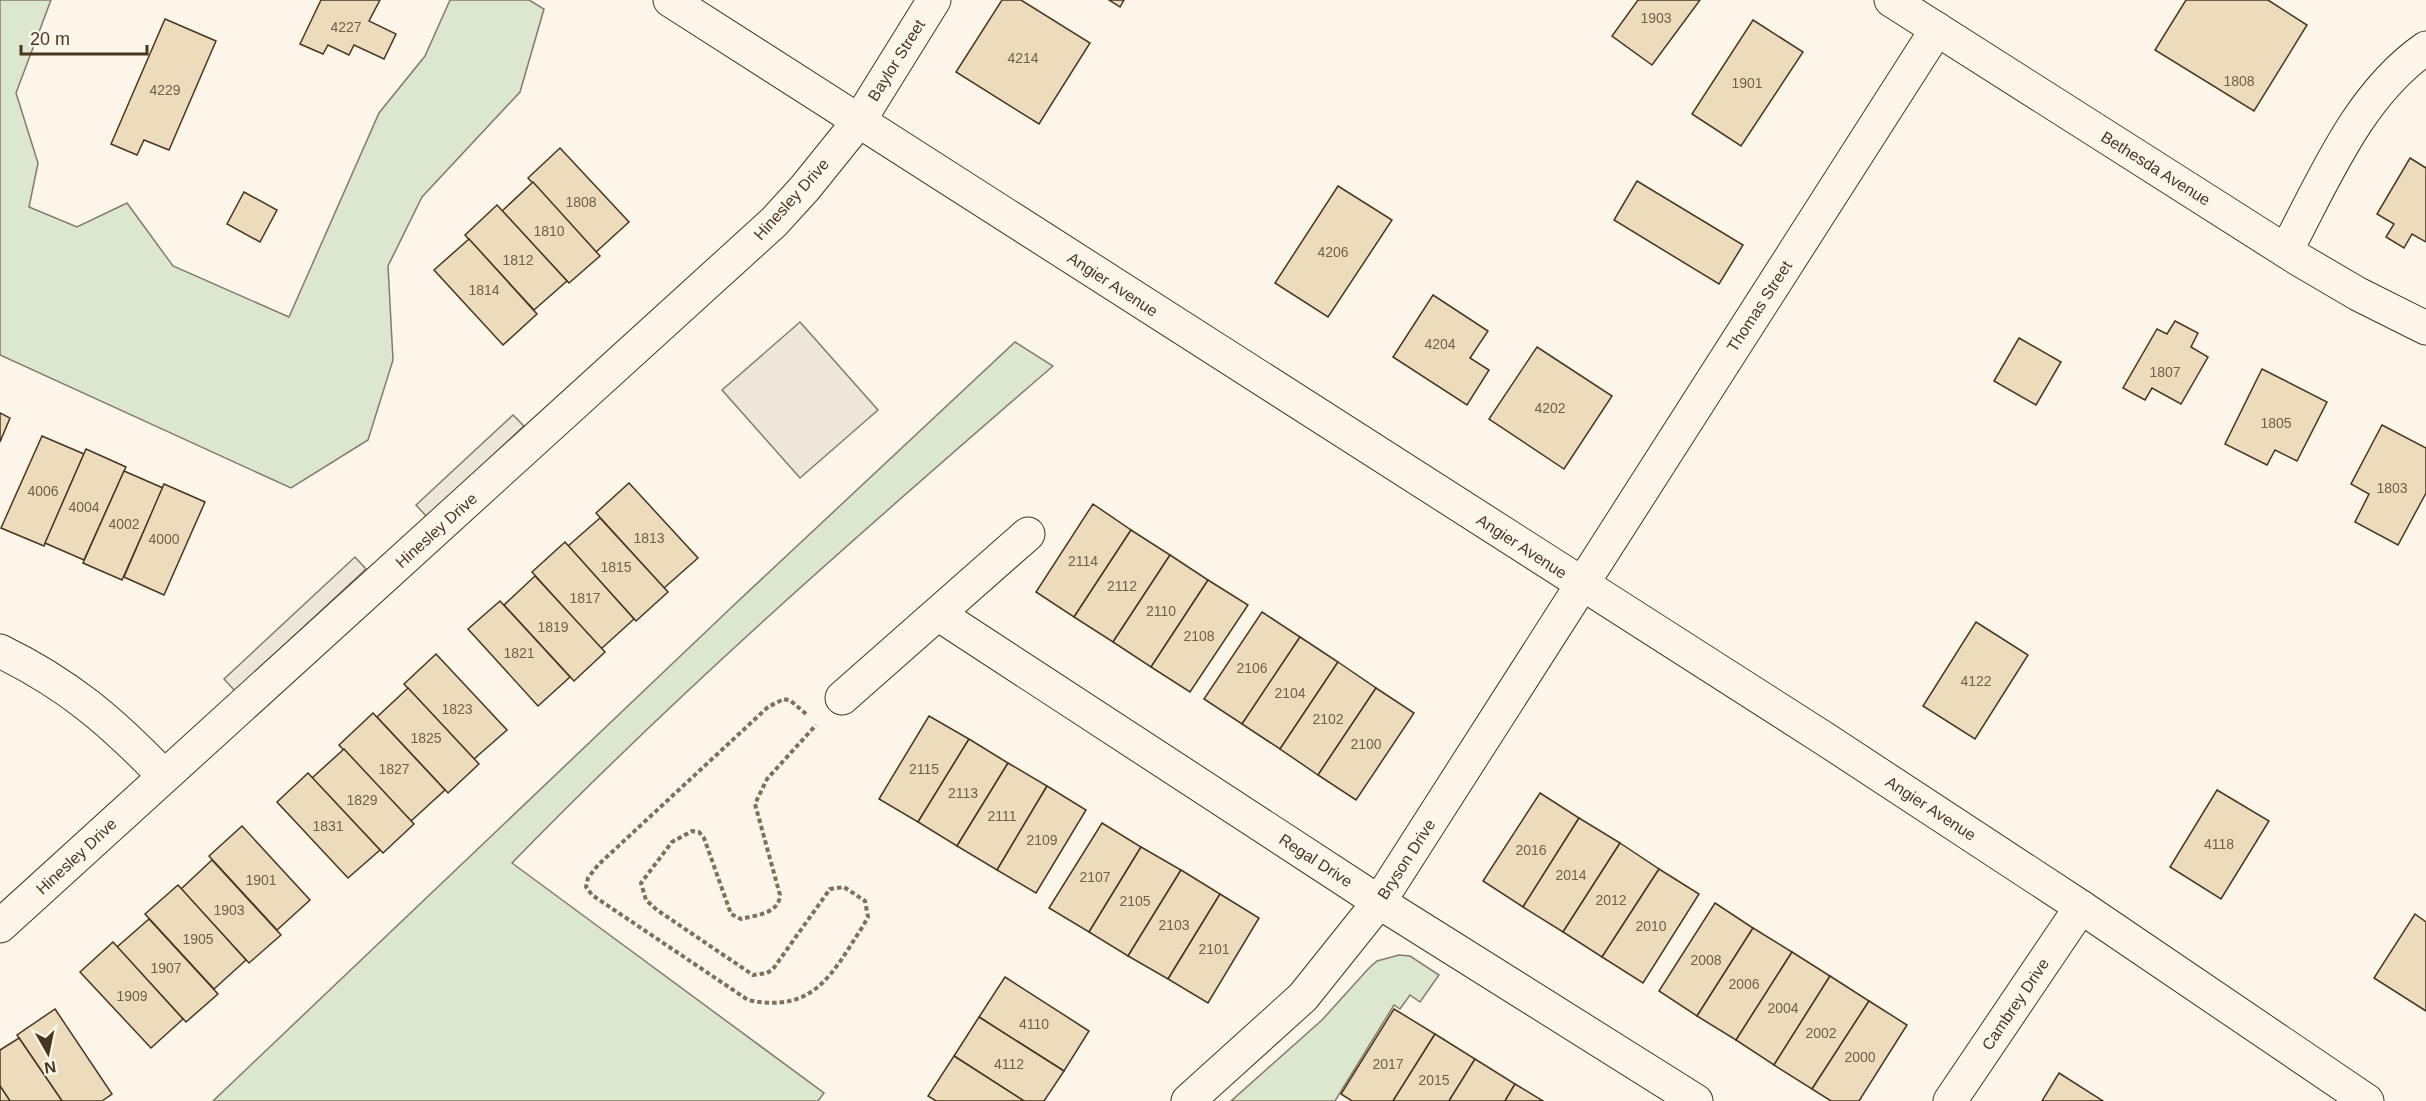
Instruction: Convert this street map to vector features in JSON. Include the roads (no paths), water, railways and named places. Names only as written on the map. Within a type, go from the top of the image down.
[{"type":"street","name":"Angier Avenue","points":[[670,0],[2081,907],[2367,1101]]},
{"type":"street","name":"Baylor Street","points":[[859,121],[934,0]]},
{"type":"street","name":"Bethesda Avenue","points":[[1891,0],[2286,251],[2358,294],[2426,327]]},
{"type":"street","name":"Thomas Street","points":[[1581,584],[1937,29]]},
{"type":"street","points":[[2286,251],[2338,154],[2372,100],[2410,59],[2426,48]]},
{"type":"street","name":"Hinesley Drive","points":[[0,926],[766,229],[805,188],[859,121]]},
{"type":"street","points":[[842,698],[1028,534]]},
{"type":"street","name":"Bryson Drive","points":[[1188,1101],[1303,997],[1379,902],[1581,584]]},
{"type":"street","name":"Regal Drive","points":[[938,614],[1379,902],[1696,1101]]},
{"type":"street","points":[[0,651],[41,671],[78,695],[124,735],[163,776]]},
{"type":"street","name":"Cambrey Drive","points":[[1950,1101],[2081,907]]}]
